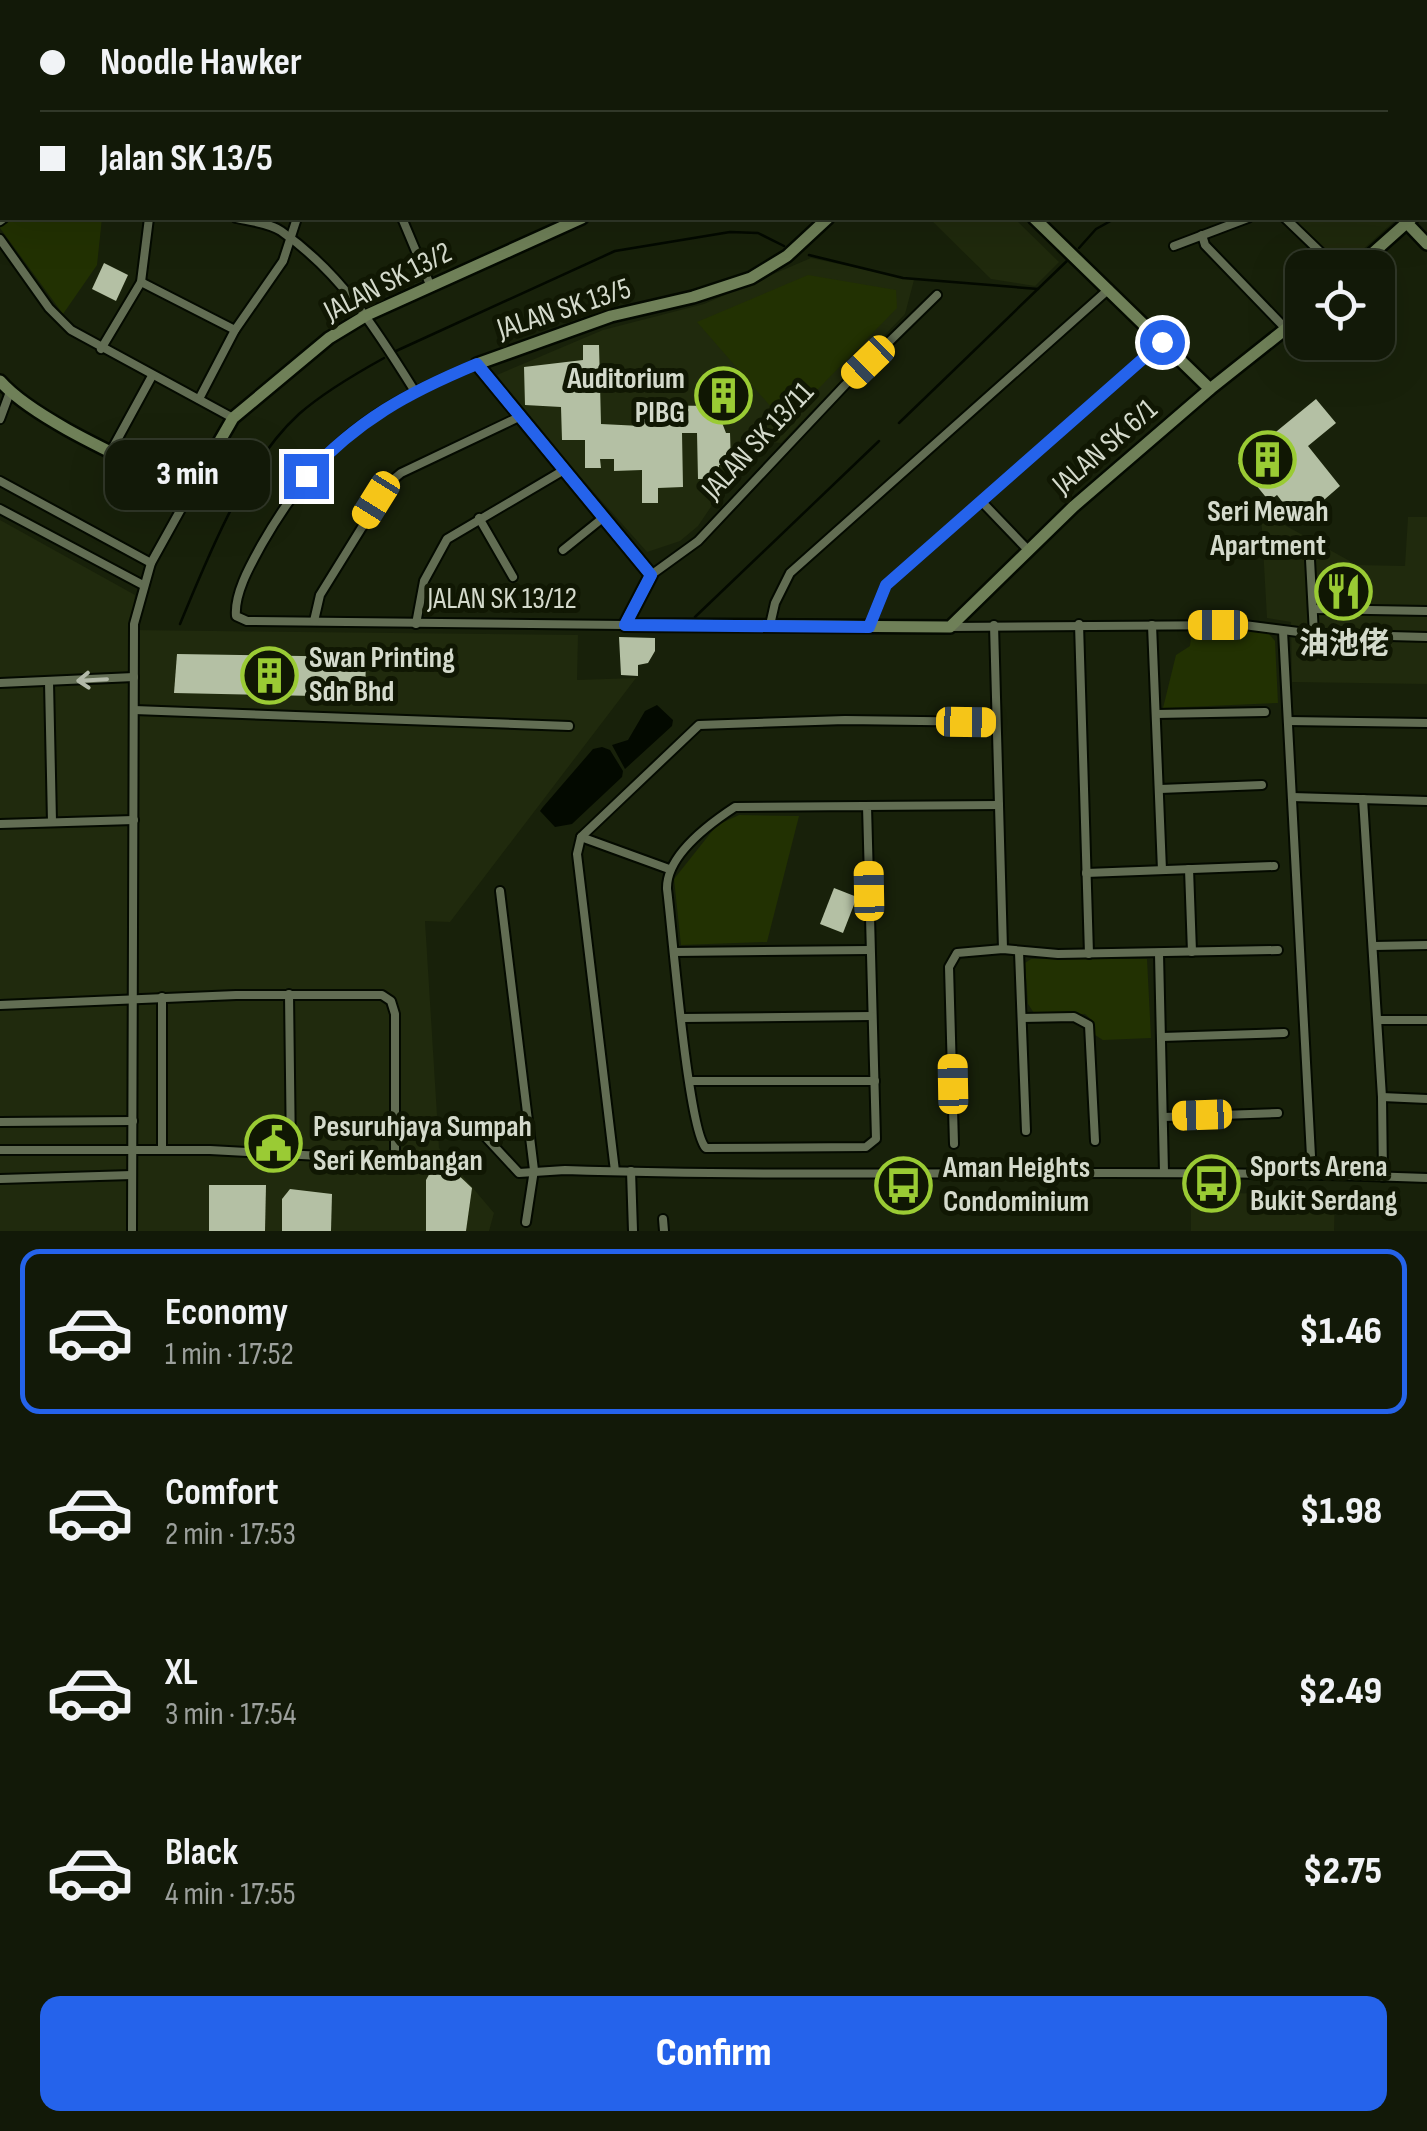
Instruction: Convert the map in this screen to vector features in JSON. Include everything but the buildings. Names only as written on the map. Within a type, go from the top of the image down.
[{"type":"street","points":[[102,349],[141,282],[149,220]]},
{"type":"street","points":[[243,220],[281,231],[334,273],[368,315],[414,390]]},
{"type":"street","points":[[199,399],[235,330],[283,260],[296,220]]},
{"type":"street","points":[[403,220],[431,286]]},
{"type":"street","name":"JALAN SK 13/2","points":[[191,491],[233,418],[296,362],[368,315],[567,220]]},
{"type":"street","name":"JALAN SK 13/5","points":[[236,616],[236,605],[254,558],[306,476],[359,424],[414,390],[568,330],[750,278],[788,256],[826,220]]},
{"type":"street","points":[[1036,220],[1210,389]]},
{"type":"street","points":[[1174,246],[1243,220]]},
{"type":"street","points":[[1288,220],[1319,250]]},
{"type":"street","points":[[1376,250],[1409,220],[1427,244]]},
{"type":"street","points":[[1202,235],[1205,244],[1285,328]]},
{"type":"street","points":[[0,238],[49,308],[72,330],[233,418]]},
{"type":"street","points":[[141,282],[235,330]]},
{"type":"street","points":[[770,625],[774,604],[790,573],[1109,289]]},
{"type":"street","name":"JALAN SK 13/11","points":[[625,625],[651,575],[698,541],[845,384],[937,294]]},
{"type":"street","name":"JALAN SK 6/1","points":[[950,627],[1072,508],[1210,389],[1285,332]]},
{"type":"street","points":[[869,627],[886,585],[1162,342]]},
{"type":"street","points":[[477,364],[651,575]]},
{"type":"street","points":[[111,451],[152,376]]},
{"type":"street","points":[[0,381],[10,392],[111,451],[191,491],[152,563],[134,624],[132,1231]]},
{"type":"street","points":[[0,419],[10,392]]},
{"type":"street","points":[[314,622],[320,594],[390,482],[401,473],[519,417]]},
{"type":"street","points":[[416,624],[421,589],[442,544],[479,518],[564,470]]},
{"type":"street","points":[[0,481],[152,563]]},
{"type":"street","points":[[983,503],[1029,551]]},
{"type":"street","points":[[0,509],[143,585]]},
{"type":"street","points":[[563,550],[604,517]]},
{"type":"street","points":[[479,518],[513,577]]},
{"type":"street","points":[[1308,541],[1314,634]]},
{"type":"street","points":[[1313,609],[1427,611]]},
{"type":"street","name":"JALAN SK 13/12","points":[[236,616],[247,621],[416,624],[950,627]]},
{"type":"street","points":[[1079,624],[1089,954]]},
{"type":"street","points":[[994,625],[1003,949]]},
{"type":"street","points":[[1152,625],[1162,870]]},
{"type":"street","points":[[950,627],[1269,626],[1314,634],[1427,637]]},
{"type":"street","points":[[1283,631],[1312,1175]]},
{"type":"street","points":[[0,683],[134,677]]},
{"type":"street","points":[[50,682],[52,822]]},
{"type":"street","points":[[134,710],[569,726]]},
{"type":"street","points":[[1156,714],[1265,712]]},
{"type":"street","points":[[615,1171],[579,872],[581,837],[699,725],[844,720],[996,722]]},
{"type":"street","points":[[1288,721],[1427,723]]},
{"type":"street","points":[[1160,789],[1262,784]]},
{"type":"street","points":[[1292,796],[1427,801]]},
{"type":"street","points":[[1363,798],[1378,1020],[1383,1177]]},
{"type":"street","points":[[867,806],[877,1134],[874,1143],[866,1147],[711,1149],[702,1145],[674,952],[667,889],[669,869],[712,823],[735,807],[867,806],[999,805]]},
{"type":"street","points":[[0,824],[134,820]]},
{"type":"street","points":[[581,837],[669,869]]},
{"type":"street","points":[[1086,873],[1274,866]]},
{"type":"street","points":[[1189,869],[1192,952]]},
{"type":"street","points":[[500,891],[534,1170],[526,1222]]},
{"type":"street","points":[[1374,946],[1427,945]]},
{"type":"street","points":[[674,952],[870,950]]},
{"type":"street","points":[[954,1144],[951,959],[965,950],[1089,954],[1278,950]]},
{"type":"street","points":[[1019,952],[1026,1131]]},
{"type":"street","points":[[1159,954],[1164,1172]]},
{"type":"street","points":[[0,1005],[289,994],[382,996],[392,1002],[395,1014],[395,1160],[131,1149],[0,1150]]},
{"type":"street","points":[[289,994],[291,1156]]},
{"type":"street","points":[[162,997],[162,1150]]},
{"type":"street","points":[[682,1018],[872,1016]]},
{"type":"street","points":[[1022,1018],[1074,1018],[1089,1025],[1095,1141]]},
{"type":"street","points":[[1378,1020],[1427,1020]]},
{"type":"street","points":[[1162,1037],[1284,1033]]},
{"type":"street","points":[[690,1080],[875,1081]]},
{"type":"street","points":[[1382,1097],[1427,1099]]},
{"type":"street","points":[[1164,1116],[1278,1112]]},
{"type":"street","points":[[0,1122],[133,1121]]},
{"type":"street","points":[[481,1132],[514,1172],[1164,1172],[1427,1178]]},
{"type":"street","points":[[631,1172],[633,1231]]},
{"type":"street","points":[[0,1179],[132,1175]]},
{"type":"street","points":[[664,1219],[664,1231]]},
{"type":"shaded area","points":[[10,220],[102,220],[97,265],[63,314],[0,228]]},
{"type":"shaded area","points":[[931,220],[1016,220],[1059,262],[1035,286],[991,279]]},
{"type":"shaded area","points":[[1296,220],[1396,220],[1362,250],[1325,250]]},
{"type":"shaded area","points":[[811,258],[914,280],[905,314],[781,443],[746,440],[746,455],[698,526],[680,541],[647,552],[527,417],[497,375],[603,330],[704,304]]},
{"type":"shaded area","points":[[808,275],[896,290],[897,308],[785,423],[697,322]]},
{"type":"shaded area","points":[[1261,512],[1357,565],[1405,566],[1408,517],[1427,517],[1427,684],[1292,682],[1291,622],[1267,618]]},
{"type":"shaded area","points":[[0,520],[135,595],[130,630],[578,635],[577,680],[636,678],[450,922],[425,921],[439,1148],[494,1213],[489,1231],[0,1231]]},
{"type":"shaded area","points":[[1264,628],[1275,641],[1278,703],[1163,708],[1176,655],[1190,646],[1192,629]]},
{"type":"shaded area","points":[[657,705],[673,720],[672,726],[625,769],[612,745],[628,740],[645,711]]},
{"type":"shaded area","points":[[593,749],[610,750],[623,771],[622,777],[572,824],[555,827],[540,811]]},
{"type":"shaded area","points":[[739,815],[799,816],[767,942],[681,945],[674,879],[717,825]]},
{"type":"shaded area","points":[[1031,959],[1147,959],[1151,1038],[1103,1040],[1095,1035],[1094,1022],[1085,1014],[1034,1013],[1028,1004],[1025,963]]},
{"type":"shaded area","points":[[1191,1193],[1335,1194],[1334,1231],[1191,1231]]},
{"type":"waterway","points":[[1079,248],[1096,229],[1112,220]]},
{"type":"waterway","points":[[396,351],[615,251],[730,232],[758,233],[784,246]]},
{"type":"waterway","points":[[809,255],[903,278],[1038,289]]},
{"type":"waterway","points":[[899,423],[1070,258]]},
{"type":"waterway","points":[[180,624],[229,513],[261,458],[299,414],[384,358]]},
{"type":"waterway","points":[[695,617],[879,441]]},
{"type":"place","name":"Auditorium PIBG","points":[[724,396]]},
{"type":"place","name":"Seri Mewah Apartment","points":[[1268,459]]},
{"type":"place","name":"油池佬","points":[[1344,592]]},
{"type":"place","name":"Swan Printing Sdn Bhd","points":[[270,675]]},
{"type":"place","name":"Pesuruhjaya Sumpah Seri Kembangan","points":[[274,1144]]},
{"type":"place","name":"Sports Arena Bukit Serdang","points":[[1211,1184]]},
{"type":"place","name":"Aman Heights Condominium","points":[[904,1185]]},
{"type":"route","points":[[306,476],[359,424],[414,390],[477,364],[651,575],[625,625],[869,627],[886,585],[1162,342]]}]
